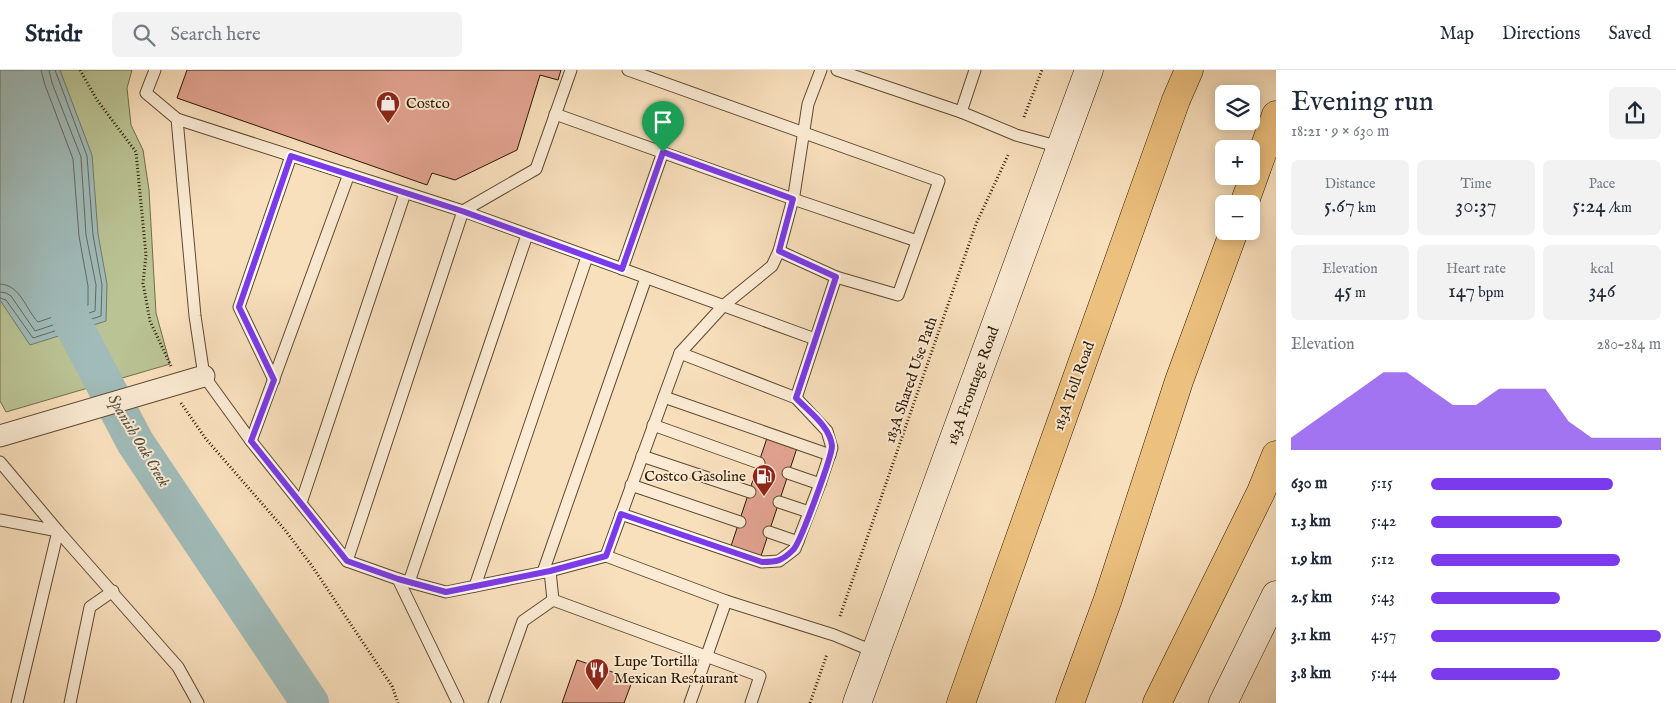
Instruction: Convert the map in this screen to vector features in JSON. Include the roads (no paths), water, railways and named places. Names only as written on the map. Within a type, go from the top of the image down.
[{"type":"highway","points":[[1176,100],[1184,70]]},
{"type":"highway","name":"183A Toll Road","points":[[961,703],[1176,100],[1189,70]]},
{"type":"highway","points":[[1247,195],[1276,115]]},
{"type":"highway","points":[[1070,703],[1108,599],[1179,381],[1231,240]]},
{"type":"highway","points":[[1157,703],[1261,492],[1276,455]]},
{"type":"main road","name":"183A Frontage Road","points":[[857,703],[1089,70]]},
{"type":"main road","points":[[1223,703],[1276,595]]},
{"type":"street","points":[[0,436],[204,376]]},
{"type":"lane","points":[[155,70],[146,93],[177,119],[462,211],[815,339]]},
{"type":"lane","points":[[347,561],[462,211],[536,169],[571,70]]},
{"type":"lane","points":[[628,70],[939,181],[898,295],[836,277],[779,251]]},
{"type":"lane","points":[[606,556],[680,353],[723,306],[772,266],[779,251],[793,199],[808,104],[821,70]]},
{"type":"lane","points":[[837,70],[961,112],[1016,135],[1060,147]]},
{"type":"lane","points":[[961,112],[975,70]]},
{"type":"lane","points":[[556,114],[793,199],[917,241]]},
{"type":"lane","points":[[177,119],[195,316],[204,376],[251,441],[347,561],[446,592],[546,572],[606,556],[726,601],[834,635],[876,652]]},
{"type":"lane","points":[[622,269],[663,152]]},
{"type":"lane","points":[[274,380],[239,307],[291,156]]},
{"type":"lane","points":[[251,441],[350,174]]},
{"type":"lane","points":[[302,503],[405,193]]},
{"type":"lane","points":[[458,703],[403,580],[527,235]]},
{"type":"lane","points":[[475,586],[587,257]]},
{"type":"lane","points":[[796,398],[836,277]]},
{"type":"lane","points":[[553,600],[546,572],[646,278]]},
{"type":"lane","points":[[621,514],[762,562],[779,562],[795,548],[820,484],[832,448],[827,431],[796,398],[680,353]]},
{"type":"lane","points":[[664,397],[830,455]]},
{"type":"lane","points":[[653,425],[759,463]]},
{"type":"lane","points":[[642,456],[750,492]]},
{"type":"lane","points":[[0,462],[58,531],[178,666],[198,703]]},
{"type":"lane","points":[[788,473],[820,484]]},
{"type":"lane","points":[[631,485],[740,522]]},
{"type":"lane","points":[[778,502],[809,512]]},
{"type":"lane","points":[[0,520],[58,531]]},
{"type":"lane","points":[[17,703],[58,531]]},
{"type":"lane","points":[[769,532],[798,542]]},
{"type":"lane","points":[[70,703],[90,607],[113,591]]},
{"type":"lane","points":[[553,600],[760,676],[751,703]]},
{"type":"lane","points":[[494,703],[523,621],[553,600]]},
{"type":"lane","points":[[690,703],[726,601]]},
{"type":"water","points":[[0,70],[60,70],[92,155],[98,234],[107,284],[106,321],[30,345],[0,300]]},
{"type":"waterway","name":"Spanish Oak Creek","points":[[61,281],[72,322],[135,442],[310,703]]},
{"type":"place","name":"Costco","points":[[388,124]]},
{"type":"place","name":"Costco Gasoline","points":[[764,497]]},
{"type":"place","name":"Lupe Tortilla Mexican Restaurant","points":[[597,691]]}]
